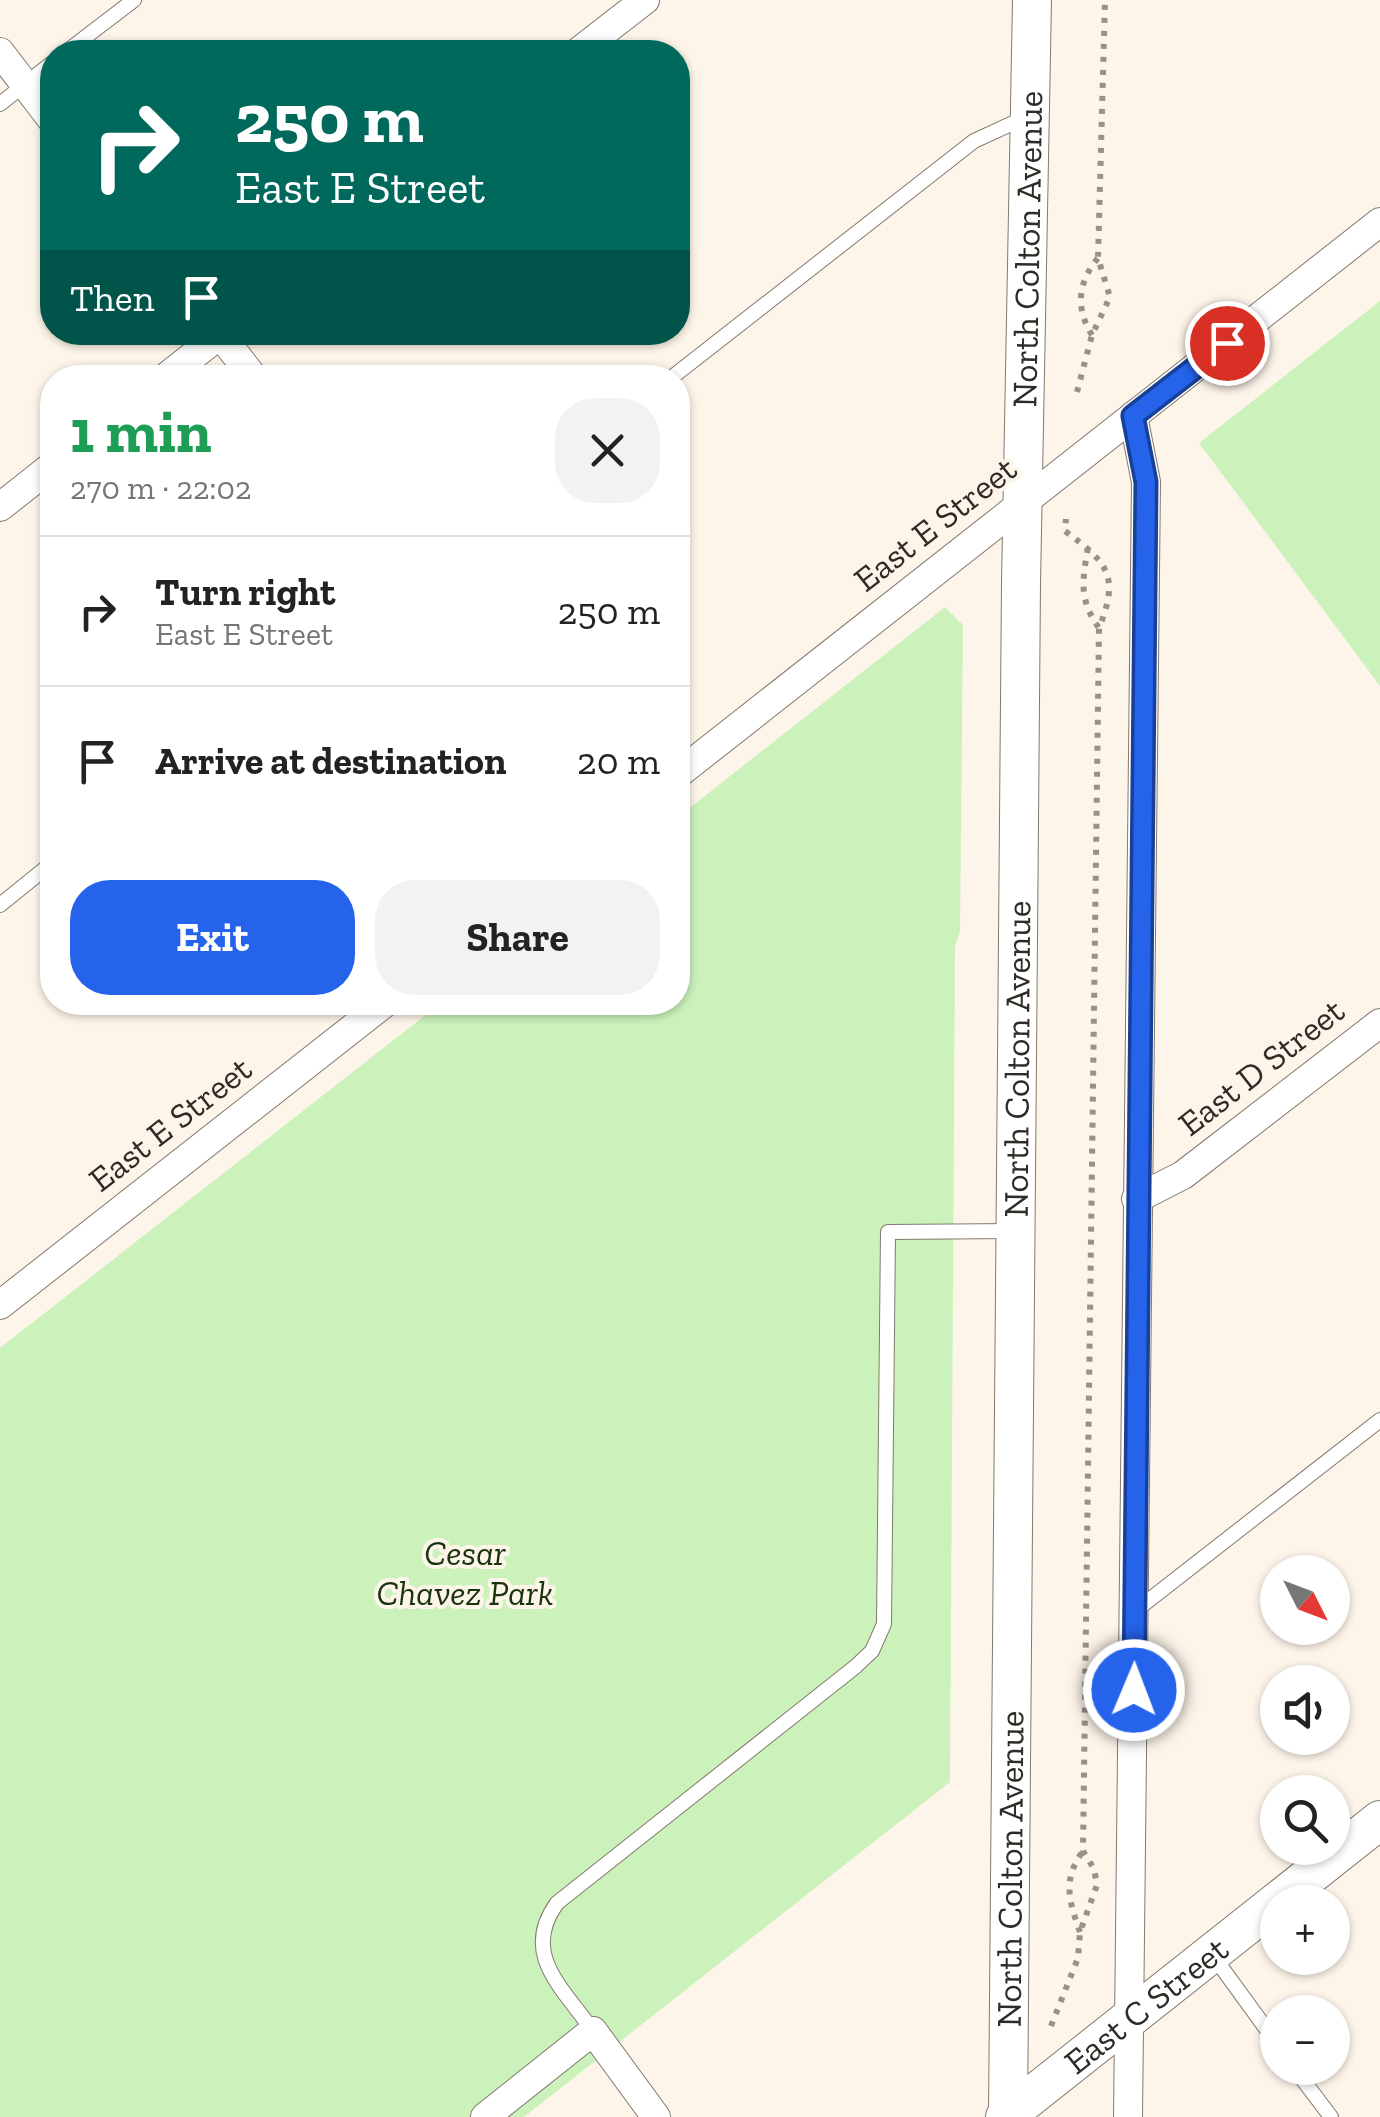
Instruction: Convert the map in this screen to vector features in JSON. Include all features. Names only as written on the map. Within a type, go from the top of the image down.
[{"type":"street","points":[[593,40],[645,0]]},
{"type":"street","name":"North Colton Avenue","points":[[1007,2116],[1022,504],[1032,0]]},
{"type":"street","points":[[0,52],[40,104]]},
{"type":"street","name":"East E Street","points":[[690,765],[1380,222]]},
{"type":"street","points":[[181,365],[205,345]]},
{"type":"street","points":[[229,345],[244,365]]},
{"type":"street","points":[[1128,2117],[1146,482],[1133,416]]},
{"type":"street","points":[[0,507],[40,475]]},
{"type":"street","name":"East E Street","points":[[4,1293],[369,1015]]},
{"type":"street","name":"East D Street","points":[[1136,1200],[1183,1175],[1380,1022]]},
{"type":"street","name":"East C Street","points":[[1007,2116],[1380,1820]]},
{"type":"street","points":[[485,2117],[593,2031],[656,2117]]},
{"type":"lane","points":[[82,40],[134,0]]},
{"type":"lane","points":[[0,104],[40,72]]},
{"type":"lane","points":[[688,365],[974,140],[1030,116]]},
{"type":"lane","points":[[0,904],[40,872]]},
{"type":"lane","points":[[593,2031],[543,1959],[540,1941],[550,1912],[855,1668],[880,1638],[884,1624],[888,1232],[1015,1231]]},
{"type":"lane","points":[[1135,1611],[1380,1420]]},
{"type":"lane","points":[[1212,1953],[1260,2021]]},
{"type":"lane","points":[[1307,2085],[1331,2117]]},
{"type":"path","points":[[1078,392],[1092,334],[1110,297],[1098,258],[1105,0]]},
{"type":"path","points":[[1092,334],[1083,321],[1080,291],[1085,273],[1098,258]]},
{"type":"path","points":[[1050,2026],[1078,1958],[1080,1932],[1097,1885],[1094,1870],[1082,1851],[1098,628],[1111,588],[1106,568],[1088,547],[1065,531],[1066,519]]},
{"type":"path","points":[[1088,547],[1081,591],[1085,608],[1098,628]]},
{"type":"path","points":[[1080,1932],[1067,1889],[1071,1867],[1082,1851]]},
{"type":"green space","points":[[1380,301],[1380,686],[1199,443]]},
{"type":"green space","name":"Cesar Chavez Park","points":[[945,607],[963,625],[960,931],[955,947],[950,1782],[524,2117],[0,2117],[0,1348],[426,1015],[690,1015],[690,808]]},
{"type":"route","points":[[1134,1690],[1146,482],[1133,416],[1227,343]]}]
